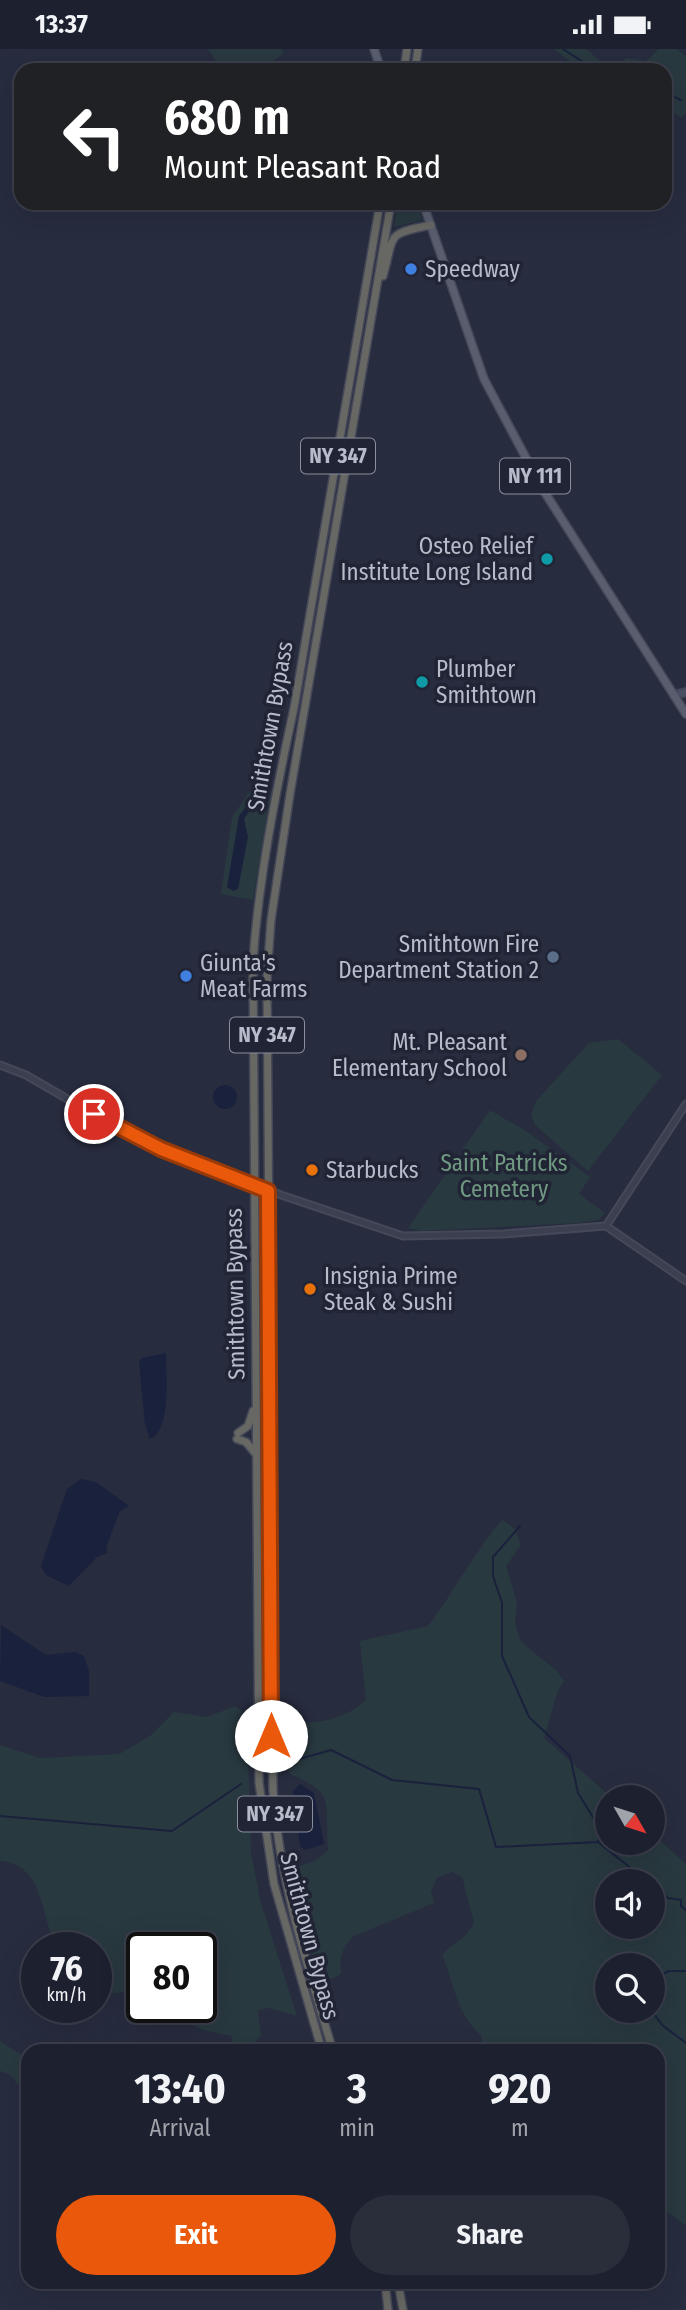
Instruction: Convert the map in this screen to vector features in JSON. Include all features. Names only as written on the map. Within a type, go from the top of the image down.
[{"type":"highway","name":"Smithtown Bypass","points":[[320,2044],[281,1913],[262,1814],[258,1734],[252,1185],[253,971],[258,908],[379,210]]},
{"type":"highway","name":"Smithtown Bypass","points":[[331,2044],[291,1907],[274,1805],[267,977],[271,920],[390,210]]},
{"type":"highway","points":[[377,285],[382,281],[392,239],[406,229],[431,225]]},
{"type":"highway","points":[[256,1401],[248,1426],[238,1436],[256,1455]]},
{"type":"highway","points":[[386,2289],[388,2310]]},
{"type":"highway","points":[[399,2289],[403,2310]]},
{"type":"main road","name":"NY 111","points":[[426,210],[484,379],[542,488],[686,714]]},
{"type":"main road","points":[[674,695],[686,692]]},
{"type":"street","points":[[0,1065],[26,1075],[142,1140],[268,1191],[408,1237],[606,1226],[686,1281]]},
{"type":"street","points":[[606,1226],[686,1104]]},
{"type":"green space","points":[[208,49],[281,49],[284,53],[271,63],[217,63]]},
{"type":"green space","points":[[554,49],[586,49],[603,63],[572,63]]},
{"type":"green space","points":[[659,49],[676,49],[686,56],[686,112],[682,118],[672,112],[672,63],[618,63],[627,58],[646,61]]},
{"type":"green space","points":[[397,210],[419,210],[422,220],[394,227]]},
{"type":"green space","points":[[259,778],[271,790],[253,900],[221,894],[232,817]]},
{"type":"green space","points":[[618,1039],[662,1075],[588,1171],[535,1125],[531,1115],[536,1101],[589,1043]]},
{"type":"green space","name":"Saint Patricks Cemetery","points":[[490,1110],[526,1131],[590,1177],[579,1194],[605,1213],[598,1220],[578,1223],[420,1231],[408,1228]]},
{"type":"green space","points":[[502,1520],[515,1529],[521,1545],[506,1566],[517,1602],[515,1623],[521,1642],[556,1670],[564,1681],[557,1693],[544,1738],[597,1785],[595,1785],[595,1855],[665,1855],[665,1845],[686,1864],[686,2226],[669,2213],[665,2213],[665,2044],[482,2044],[482,2037],[466,2017],[457,1998],[442,1954],[467,1934],[474,1922],[462,1877],[452,1872],[437,1878],[431,1891],[434,1903],[354,1936],[342,1953],[341,1974],[332,1979],[320,1978],[306,1938],[296,1879],[298,1867],[317,1860],[328,1850],[327,1811],[322,1794],[315,1787],[289,1774],[287,1722],[329,1720],[357,1707],[366,1700],[360,1641],[428,1626]]},
{"type":"green space","points":[[235,1706],[247,1714],[251,1852],[260,1900],[297,2016],[270,2008],[258,2010],[261,2036],[252,2044],[232,2044],[232,2036],[203,2030],[188,2023],[217,2023],[217,1932],[126,1932],[126,1993],[112,1993],[112,1932],[51,1932],[34,1882],[26,1872],[15,1865],[0,1861],[0,1745],[40,1758],[119,1754],[150,1736],[174,1712],[207,1717]]},
{"type":"green space","points":[[0,2041],[21,2054],[21,2089],[9,2074],[0,2071]]},
{"type":"water","points":[[259,789],[260,794],[244,819],[248,837],[238,889],[233,891],[227,887],[239,816]]},
{"type":"water","points":[[225,1085],[236,1092],[237,1097],[230,1108],[225,1109],[214,1102],[213,1097],[220,1086]]},
{"type":"water","points":[[166,1353],[165,1413],[157,1433],[150,1439],[145,1424],[139,1362],[142,1358]]},
{"type":"water","points":[[81,1479],[96,1482],[129,1506],[120,1511],[106,1547],[107,1553],[97,1557],[69,1586],[46,1575],[41,1566],[67,1489]]},
{"type":"water","points":[[1,1625],[46,1655],[75,1652],[84,1656],[89,1671],[89,1696],[44,1697],[0,1681]]},
{"type":"water","points":[[300,1784],[314,1793],[324,1844],[305,1850],[300,1846],[293,1791]]},
{"type":"waterway","points":[[563,49],[584,63]]},
{"type":"waterway","points":[[672,96],[681,100]]},
{"type":"waterway","points":[[520,1526],[493,1557],[493,1576],[502,1603],[502,1656],[529,1717],[570,1756],[578,1793],[595,1821]]},
{"type":"waterway","points":[[285,1763],[331,1750],[392,1780],[479,1789],[496,1847],[598,1842],[632,1869]]},
{"type":"waterway","points":[[0,1816],[172,1831],[241,1784]]},
{"type":"waterway","points":[[665,1896],[681,1900],[681,1906],[686,1910]]},
{"type":"waterway","points":[[665,1973],[686,1971]]},
{"type":"waterway","points":[[661,2023],[686,2043]]},
{"type":"place","name":"Speedway","points":[[411,269]]},
{"type":"place","name":"Osteo Relief Institute Long Island","points":[[547,559]]},
{"type":"place","name":"Plumber Smithtown","points":[[422,682]]},
{"type":"place","name":"Smithtown Fire Department Station 2","points":[[553,957]]},
{"type":"place","name":"Giunta's Meat Farms","points":[[186,976]]},
{"type":"place","name":"Mt. Pleasant Elementary School","points":[[521,1055]]},
{"type":"place","name":"Starbucks","points":[[312,1170]]},
{"type":"place","name":"Insignia Prime Steak & Sushi","points":[[310,1289]]},
{"type":"route","points":[[94,1114],[161,1149],[268,1191],[271,1736]]}]
